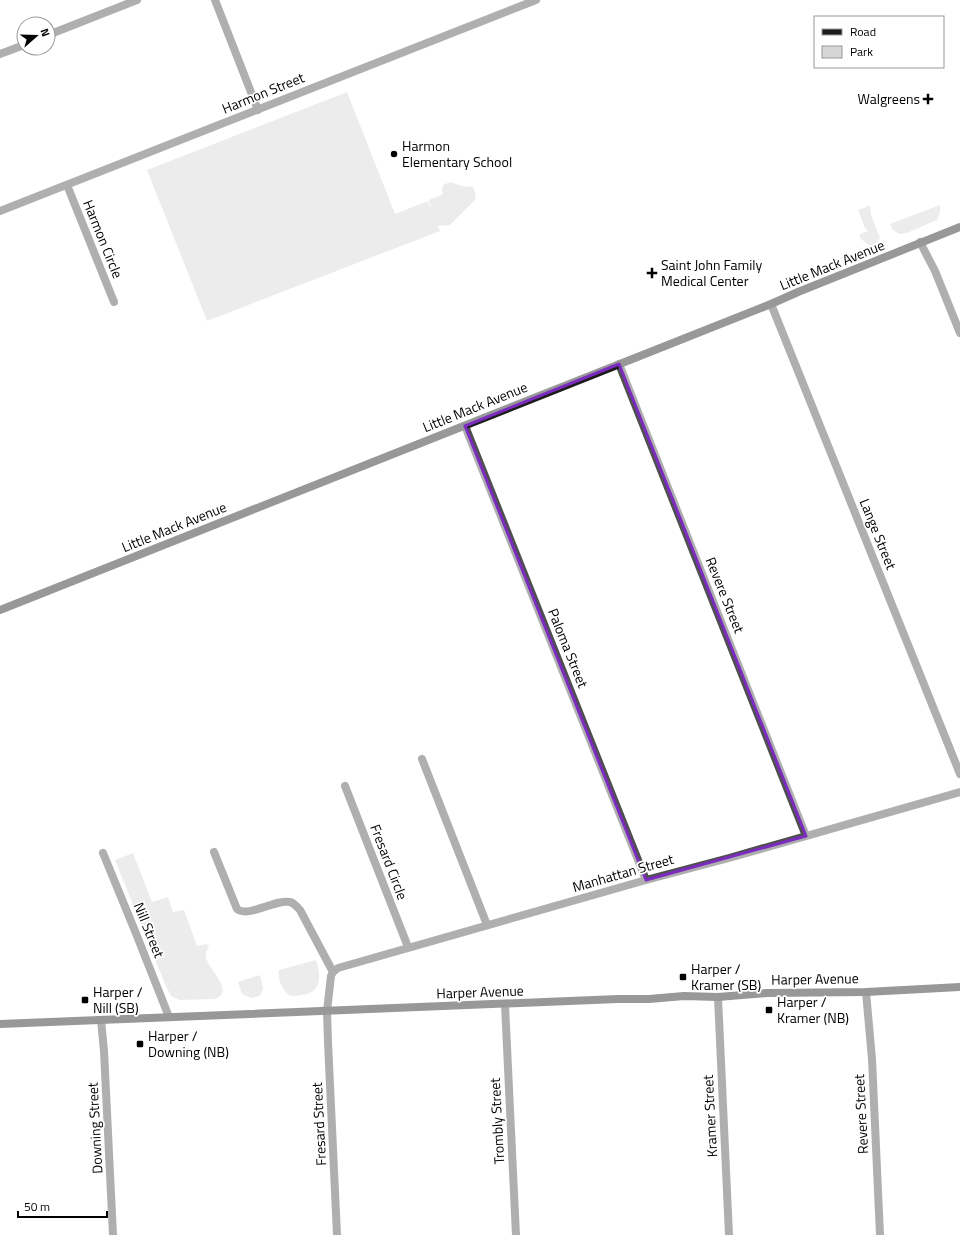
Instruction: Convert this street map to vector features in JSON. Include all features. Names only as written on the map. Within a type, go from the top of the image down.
[{"type":"main road","name":"Little Mack Avenue","points":[[0,610],[771,304],[920,242],[960,227]]},
{"type":"main road","name":"Harper Avenue","points":[[0,1024],[505,1005],[649,999],[684,996],[866,992],[960,988]]},
{"type":"street","points":[[56,32],[137,0]]},
{"type":"street","points":[[215,0],[258,110]]},
{"type":"street","name":"Harmon Street","points":[[0,211],[536,0]]},
{"type":"street","points":[[0,54],[16,48]]},
{"type":"street","name":"Harmon Circle","points":[[67,185],[114,302]]},
{"type":"street","points":[[920,242],[935,271],[960,333]]},
{"type":"street","name":"Lange Street","points":[[771,304],[960,774]]},
{"type":"street","name":"Revere Street","points":[[619,364],[806,836]]},
{"type":"street","name":"Paloma Street","points":[[465,426],[646,880]]},
{"type":"street","points":[[422,759],[487,926]]},
{"type":"street","name":"Fresard Circle","points":[[345,786],[408,947]]},
{"type":"street","name":"Manhattan Street","points":[[333,972],[344,966],[408,947],[960,792]]},
{"type":"street","points":[[214,852],[237,909],[244,912],[285,902],[294,904],[300,910],[333,972],[329,986],[328,1011]]},
{"type":"street","name":"Nill Street","points":[[103,853],[169,1017]]},
{"type":"street","name":"Revere Street","points":[[866,992],[872,1059],[880,1235]]},
{"type":"street","name":"Kramer Street","points":[[718,996],[729,1235]]},
{"type":"street","name":"Trombly Street","points":[[505,1005],[516,1235]]},
{"type":"street","name":"Fresard Street","points":[[328,1011],[328,1042],[337,1235]]},
{"type":"street","name":"Downing Street","points":[[101,1020],[104,1051],[113,1235]]},
{"type":"highlighted area","points":[[619,364],[806,836],[646,880],[465,426]]},
{"type":"green space","points":[[347,92],[395,214],[428,201],[432,211],[429,200],[443,194],[443,185],[450,182],[462,186],[473,187],[476,194],[475,200],[450,225],[438,226],[440,231],[207,321],[147,170]]},
{"type":"green space","points":[[940,205],[940,212],[937,220],[907,233],[899,234],[892,229],[890,224]]},
{"type":"green space","points":[[870,206],[871,215],[880,238],[875,246],[870,246],[861,239],[859,235],[868,231],[865,228],[858,210]]},
{"type":"green space","points":[[133,853],[152,902],[168,897],[173,912],[184,910],[197,946],[206,944],[209,945],[206,952],[206,957],[222,986],[223,991],[220,996],[214,999],[180,1000],[171,996],[115,860]]},
{"type":"green space","points":[[316,960],[319,977],[318,983],[313,991],[308,994],[298,996],[292,996],[286,993],[281,984],[279,970]]},
{"type":"green space","points":[[260,975],[263,988],[260,996],[251,998],[242,994],[238,982]]},
{"type":"place","name":"Walgreens","points":[[928,99]]},
{"type":"place","name":"Harmon Elementary School","points":[[394,154]]},
{"type":"place","name":"Saint John Family Medical Center","points":[[652,273]]},
{"type":"place","name":"Harper / Kramer (SB)","points":[[683,977]]},
{"type":"place","name":"Harper / Nill (SB)","points":[[85,1000]]},
{"type":"place","name":"Harper / Kramer (NB)","points":[[769,1010]]},
{"type":"place","name":"Harper / Downing (NB)","points":[[140,1044]]}]
